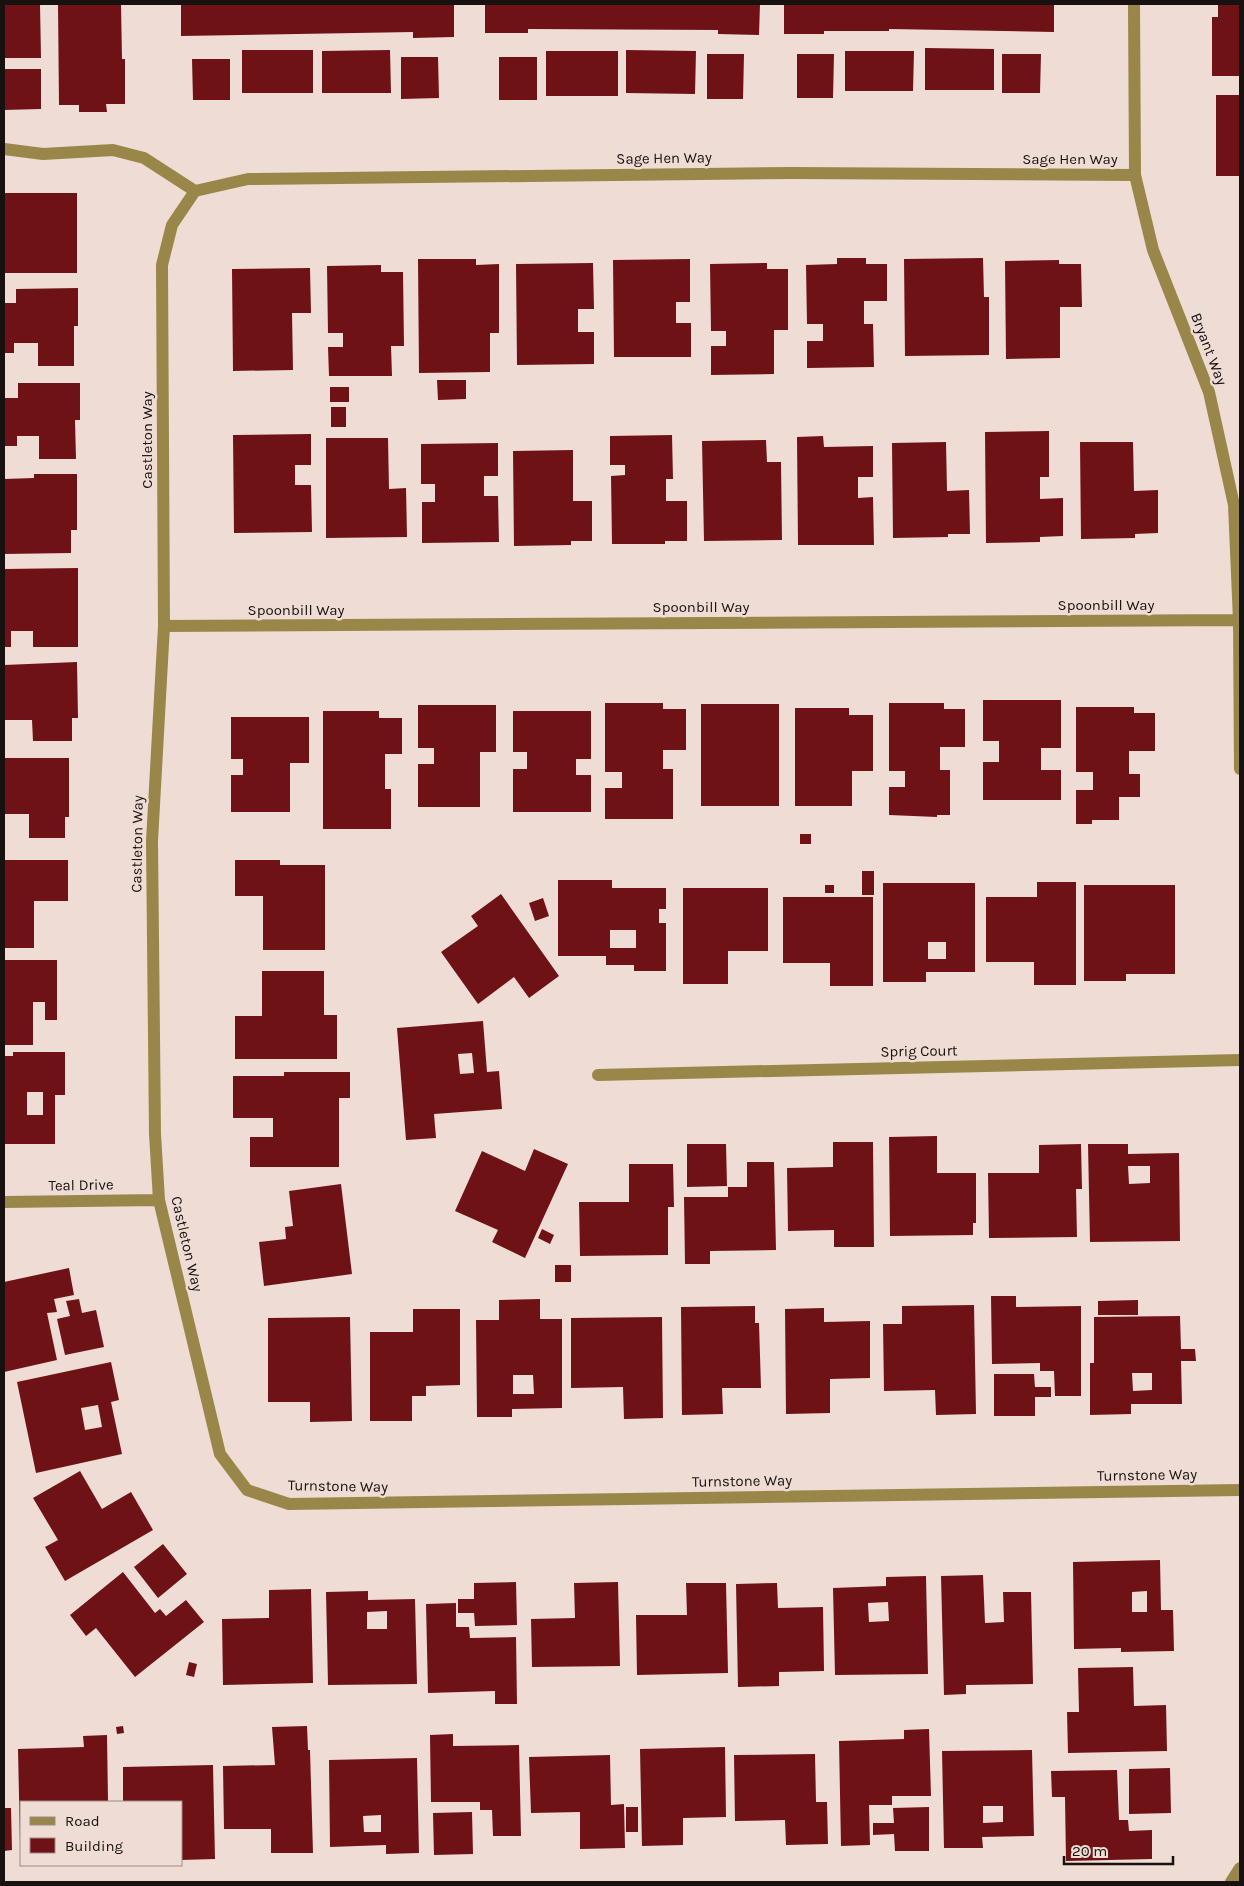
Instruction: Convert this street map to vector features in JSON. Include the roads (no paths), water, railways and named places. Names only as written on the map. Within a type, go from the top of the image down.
[{"type":"street","name":"Bryant Way","points":[[1134,4],[1135,175],[1153,250],[1209,392],[1234,505],[1239,620],[1240,769]]},
{"type":"street","points":[[4,149],[43,154],[113,150],[144,158],[196,191]]},
{"type":"street","name":"Sage Hen Way","points":[[196,191],[248,179],[792,173],[1135,175]]},
{"type":"street","name":"Castleton Way","points":[[196,191],[172,225],[162,265],[164,626],[152,841],[155,1134],[160,1200],[220,1454],[246,1490]]},
{"type":"street","name":"Spoonbill Way","points":[[164,626],[1239,620]]},
{"type":"street","name":"Sprig Court","points":[[598,1075],[1240,1060]]},
{"type":"street","name":"Teal Drive","points":[[4,1202],[160,1200]]},
{"type":"street","name":"Turnstone Way","points":[[246,1490],[289,1504],[1240,1490]]},
{"type":"street","points":[[1231,1882],[1240,1868]]}]
